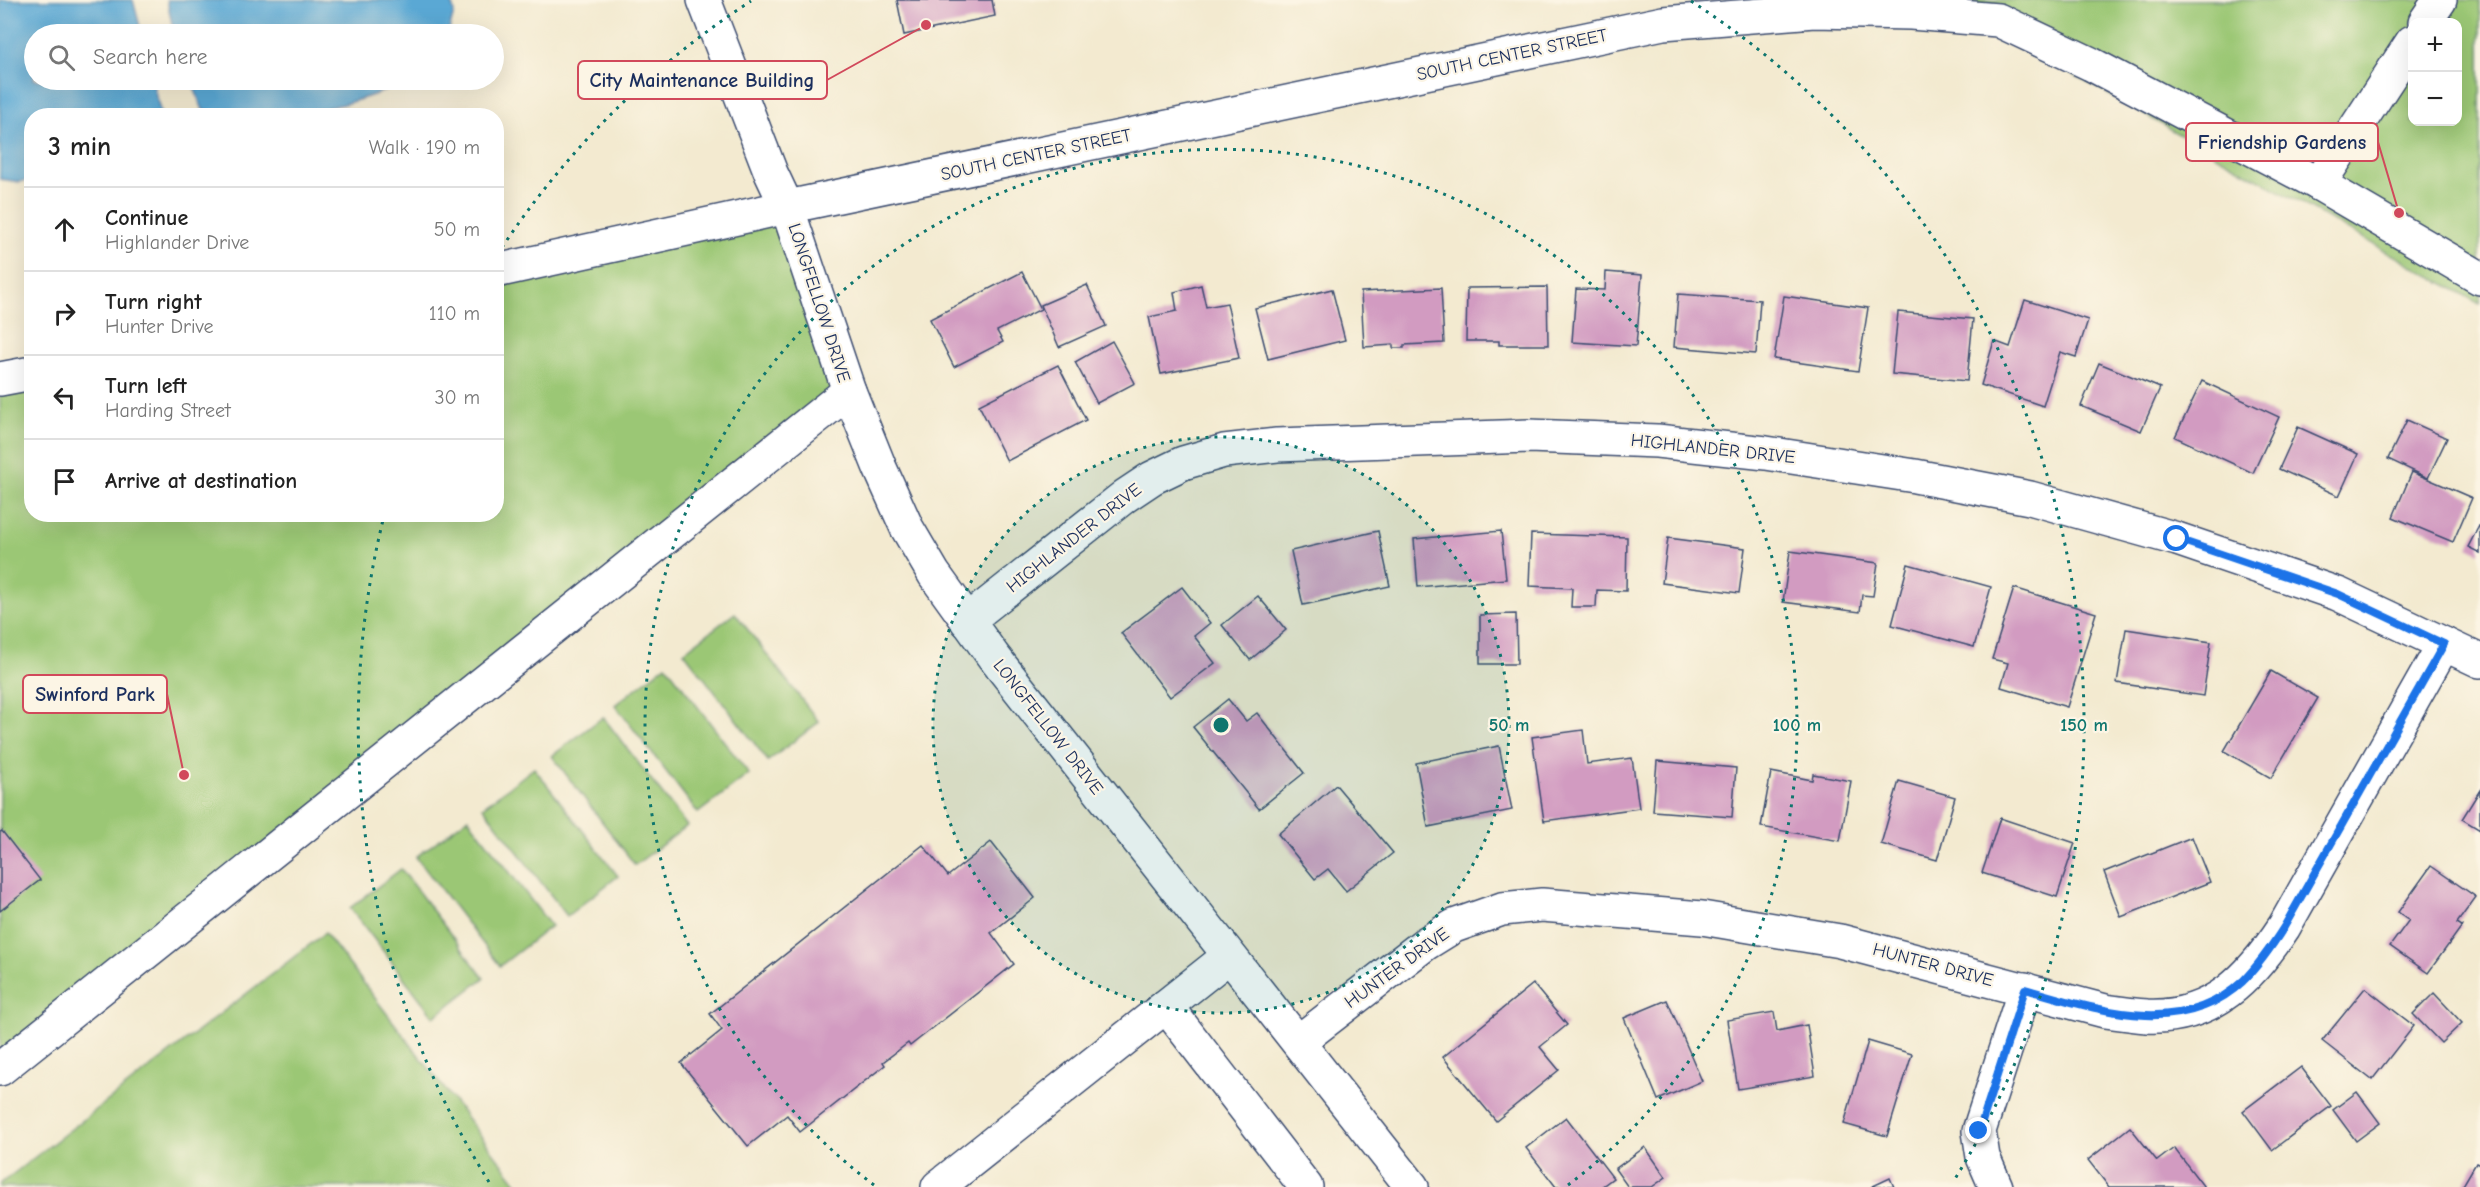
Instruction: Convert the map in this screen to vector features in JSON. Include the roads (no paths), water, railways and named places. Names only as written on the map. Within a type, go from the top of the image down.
[{"type":"street","name":"LONGFELLOW DRIVE","points":[[704,0],[771,173],[787,207],[849,392],[907,528],[934,574],[993,656],[1412,1187]]},
{"type":"street","points":[[2428,18],[2440,0]]},
{"type":"street","name":"SOUTH CENTER STREET","points":[[504,269],[787,207],[1663,23],[1814,11],[1911,13],[1972,9],[2091,64],[2319,184],[2480,278]]},
{"type":"street","points":[[2319,184],[2408,48]]},
{"type":"street","points":[[0,380],[24,375]]},
{"type":"street","points":[[0,1069],[849,392]]},
{"type":"street","name":"HIGHLANDER DRIVE","points":[[968,621],[1125,496],[1152,478],[1184,463],[1224,452],[1277,445],[1529,436],[1656,441],[1766,453],[1915,476],[2030,498],[2177,539],[2338,594],[2480,661]]},
{"type":"street","name":"HUNTER DRIVE","points":[[1298,1042],[1425,944],[1454,926],[1502,909],[1542,905],[1702,918],[1840,941],[2105,1011],[2149,1016],[2183,1013],[2216,1000],[2242,982],[2264,958],[2284,927],[2444,644]]},
{"type":"street","points":[[938,1187],[1229,956]]},
{"type":"street","points":[[1995,1187],[1983,1157],[1979,1131],[2025,989]]},
{"type":"street","points":[[1166,1006],[1306,1187]]},
{"type":"water","points":[[0,0],[133,0],[139,24],[24,24],[24,90],[155,90],[159,108],[24,108],[24,181],[0,179]]},
{"type":"water","points":[[167,0],[451,0],[454,12],[451,24],[172,24]]},
{"type":"water","points":[[195,90],[387,90],[327,108],[202,108]]},
{"type":"place","name":"City Maintenance Building","points":[[926,25]]},
{"type":"place","name":"Friendship Gardens","points":[[2399,213]]},
{"type":"place","name":"Swinford Park","points":[[184,775]]}]
